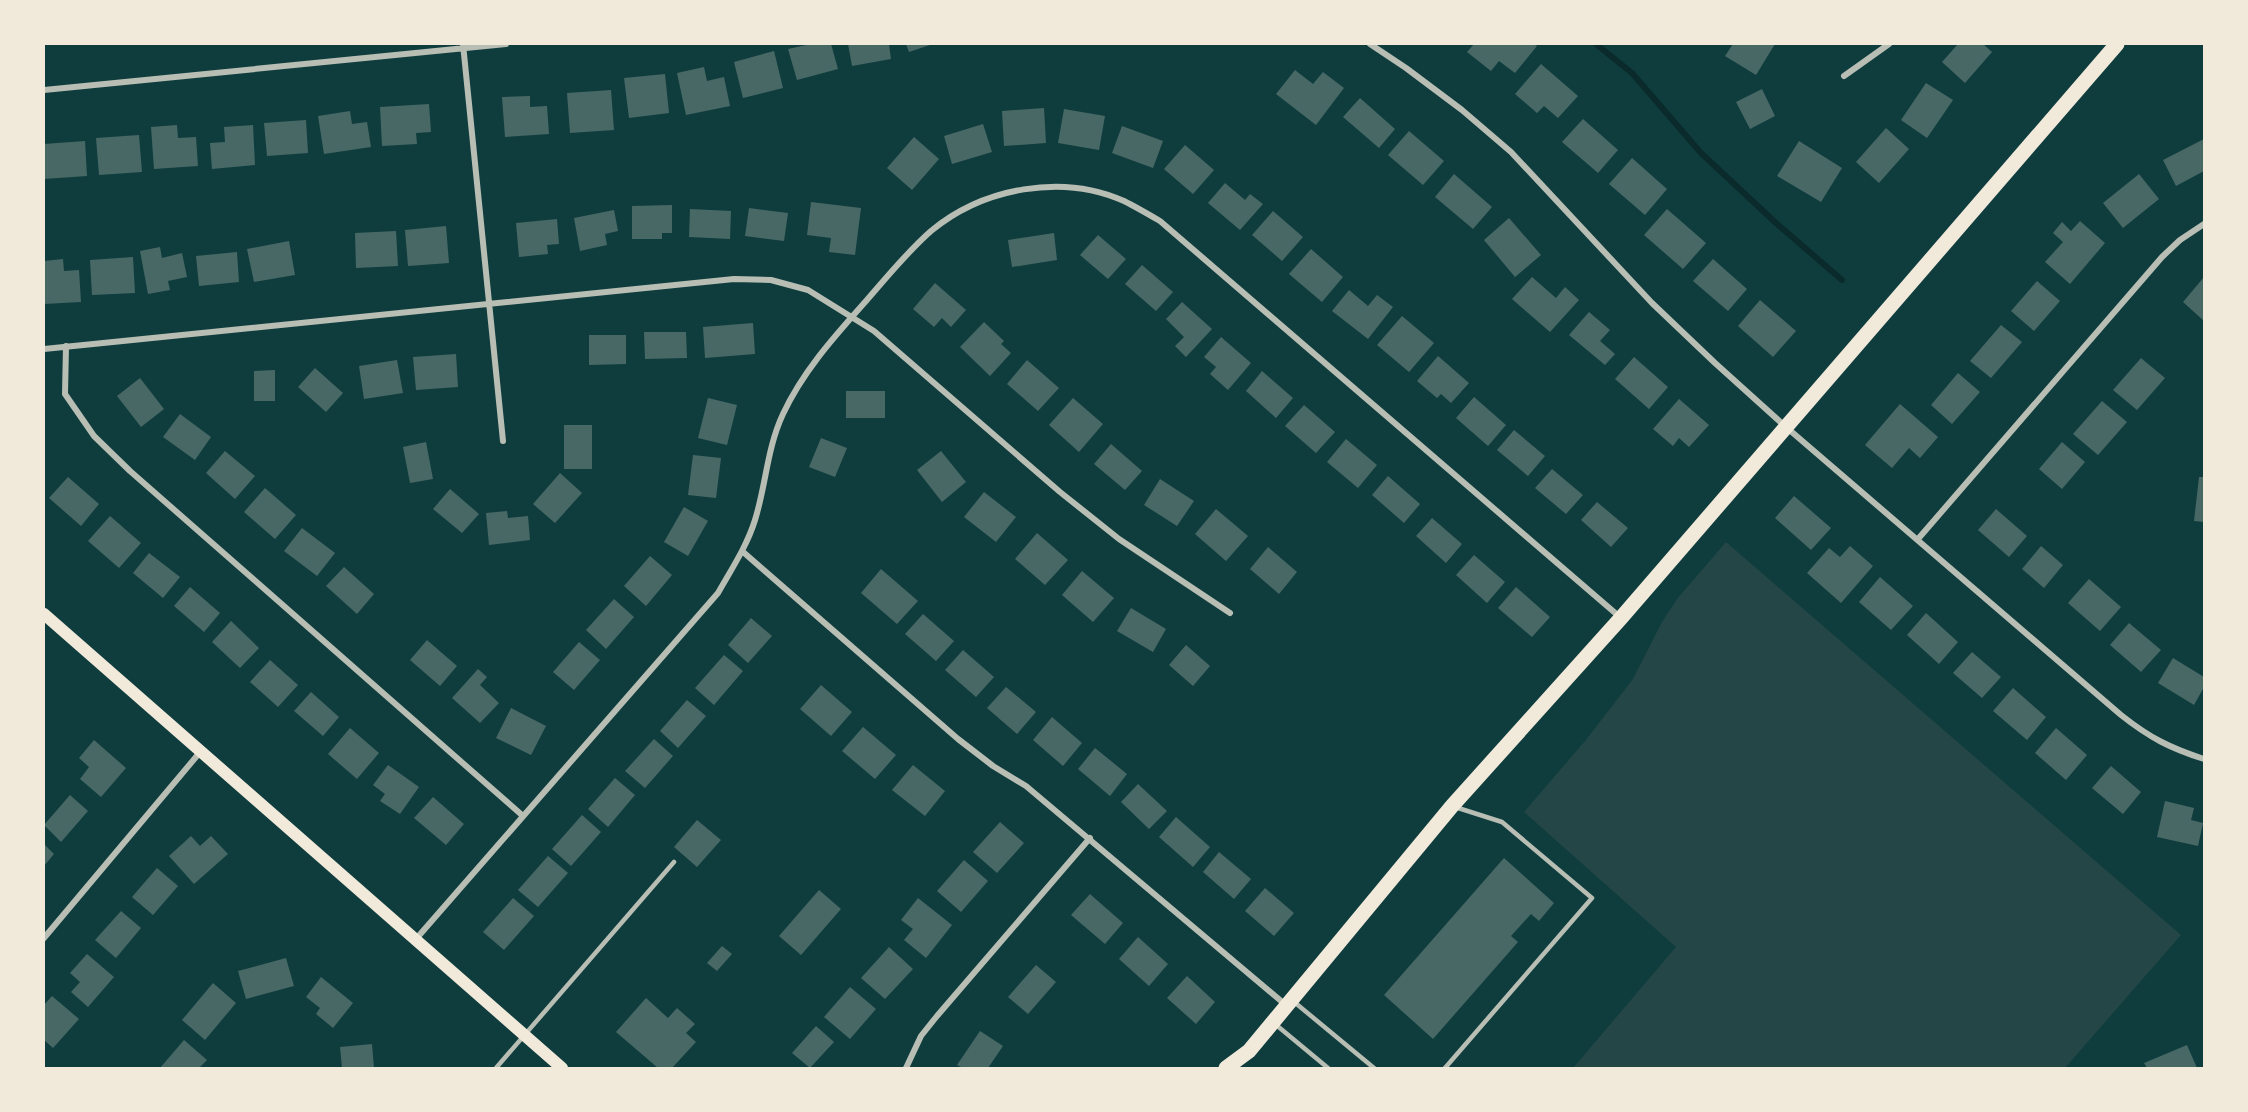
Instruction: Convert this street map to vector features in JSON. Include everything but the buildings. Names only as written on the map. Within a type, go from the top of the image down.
[{"type":"main road","points":[[1226,1068],[1249,1051],[1452,806],[1622,618],[2117,44]]},
{"type":"main road","points":[[44,614],[562,1068]]},
{"type":"main road","points":[[1242,1068],[1249,1051]]},
{"type":"street","points":[[44,90],[463,46],[506,44]]},
{"type":"street","points":[[1370,44],[1462,110],[1511,153],[1652,303],[1786,427],[2145,734],[2170,748],[2205,759]]},
{"type":"street","points":[[1844,76],[1889,44]]},
{"type":"street","points":[[463,46],[503,441]]},
{"type":"street","points":[[416,939],[718,593],[742,551],[755,521],[772,445],[782,417],[798,385],[817,357],[930,232],[959,212],[985,200],[1024,189],[1072,188],[1098,193],[1123,201],[1160,221],[1622,618]]},
{"type":"street","points":[[1918,539],[2162,257],[2180,240],[2205,224]]},
{"type":"street","points":[[44,349],[735,279],[780,282],[808,290],[874,331],[1060,492],[1119,539],[1230,613]]},
{"type":"street","points":[[66,346],[65,394],[94,436],[139,479],[523,816]]},
{"type":"street","points":[[742,551],[958,739],[993,766],[1026,786],[1290,1003]]},
{"type":"street","points":[[44,938],[201,751]]},
{"type":"street","points":[[906,1068],[921,1036],[937,1016],[1090,838]]},
{"type":"lane","points":[[1445,1068],[1592,898],[1502,822],[1452,806]]},
{"type":"lane","points":[[496,1068],[674,862]]},
{"type":"lane","points":[[1290,1003],[1374,1068]]},
{"type":"lane","points":[[1273,1023],[1328,1068]]},
{"type":"shaded area","points":[[1726,542],[2181,935],[2065,1068],[1573,1068],[1676,947],[1524,812],[1585,741],[1633,679],[1662,622],[1677,599]]},
{"type":"waterway","points":[[1596,44],[1632,73],[1701,153],[1776,223],[1842,280]]}]
